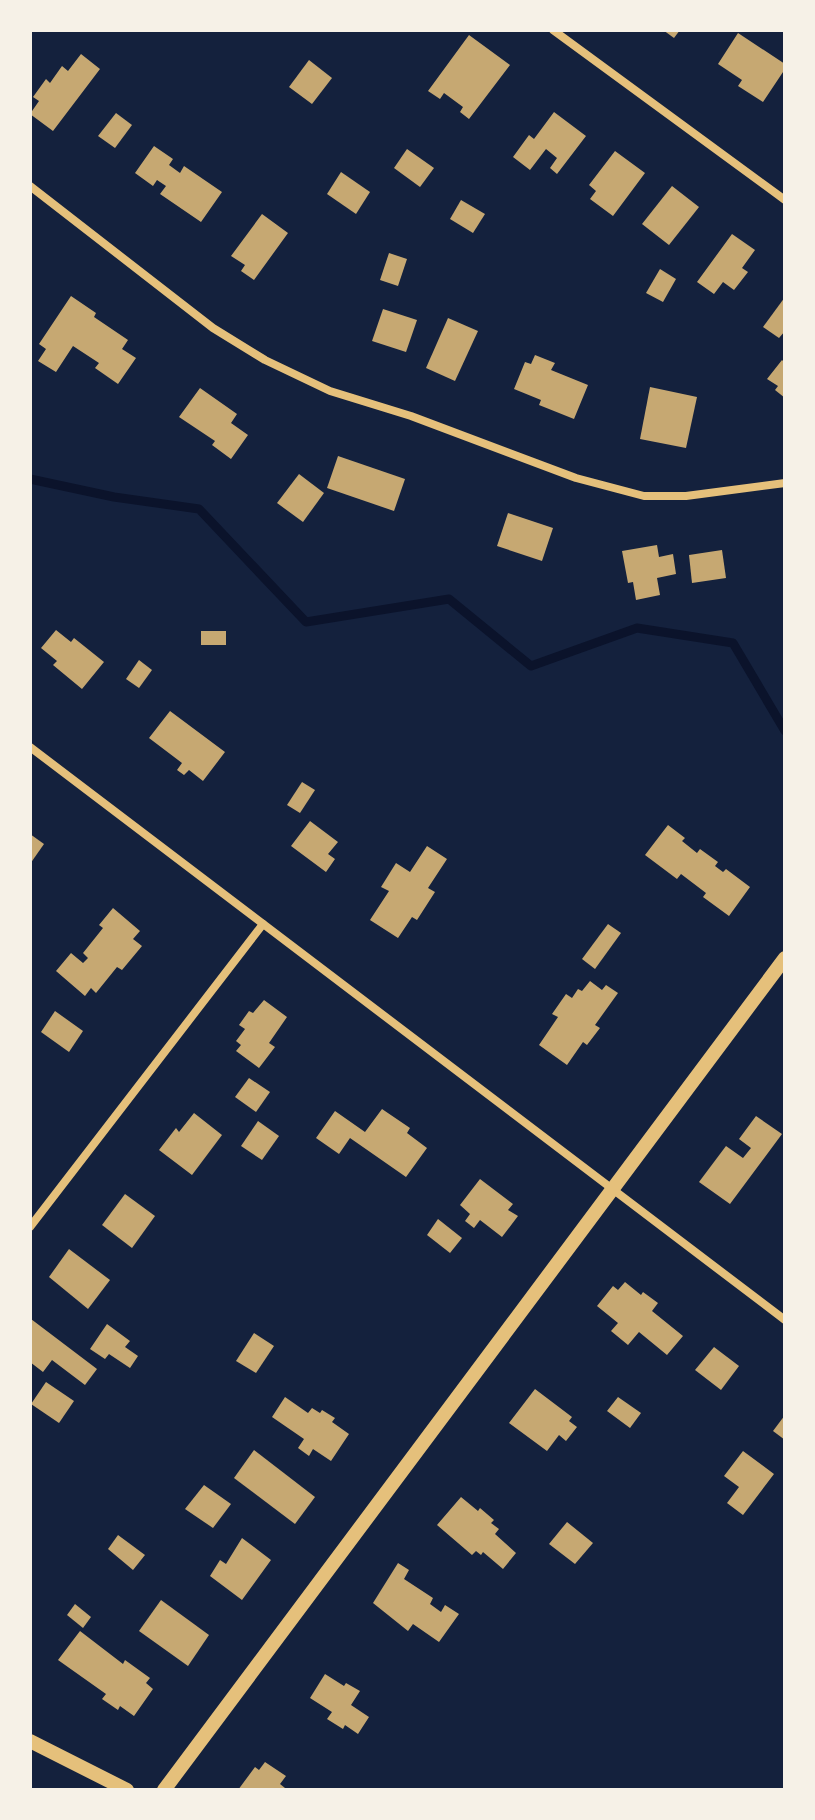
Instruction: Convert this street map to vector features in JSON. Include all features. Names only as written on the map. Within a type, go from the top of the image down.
[{"type":"street","points":[[553,30],[785,200]]},
{"type":"street","points":[[30,186],[213,328],[291,374],[330,391],[411,416],[576,478],[644,496],[686,496],[785,483]]},
{"type":"street","points":[[30,747],[785,1320]]},
{"type":"street","points":[[30,1227],[263,924]]},
{"type":"street","points":[[164,1790],[785,958]]},
{"type":"street","points":[[30,1741],[127,1790]]},
{"type":"building","points":[[663,30],[680,30],[674,38]]},
{"type":"building","points":[[738,33],[785,64],[785,69],[763,102],[738,86],[742,80],[718,64]]},
{"type":"building","points":[[469,35],[510,65],[469,119],[460,112],[463,107],[444,93],[440,99],[428,91]]},
{"type":"building","points":[[81,54],[100,69],[53,131],[30,114],[39,101],[33,97],[46,79],[50,83],[62,66],[68,71]]},
{"type":"building","points":[[309,60],[332,78],[312,104],[289,87]]},
{"type":"building","points":[[554,112],[586,136],[557,174],[550,168],[557,158],[546,149],[530,170],[513,157],[529,135],[534,139]]},
{"type":"building","points":[[116,113],[132,125],[115,148],[98,136]]},
{"type":"building","points":[[154,146],[173,159],[169,165],[180,173],[184,166],[222,192],[201,222],[160,194],[166,186],[157,180],[153,186],[135,173]]},
{"type":"building","points":[[407,149],[434,168],[420,187],[394,168]]},
{"type":"building","points":[[615,151],[645,173],[613,216],[590,199],[596,191],[589,185]]},
{"type":"building","points":[[341,172],[370,192],[356,214],[327,194]]},
{"type":"building","points":[[672,186],[699,207],[669,245],[642,224]]},
{"type":"building","points":[[461,200],[485,214],[473,233],[450,219]]},
{"type":"building","points":[[262,214],[288,233],[254,280],[241,271],[245,265],[231,256]]},
{"type":"building","points":[[732,234],[755,250],[742,268],[748,272],[734,290],[723,282],[714,294],[697,282]]},
{"type":"building","points":[[389,253],[407,259],[398,286],[380,280]]},
{"type":"building","points":[[660,269],[676,279],[663,302],[646,293]]},
{"type":"building","points":[[71,296],[96,313],[94,317],[128,340],[122,349],[136,358],[118,384],[95,368],[99,363],[73,346],[56,372],[38,361],[46,349],[39,344]]},
{"type":"building","points":[[785,297],[785,331],[779,338],[763,327]]},
{"type":"building","points":[[383,309],[417,320],[406,352],[372,341]]},
{"type":"building","points":[[448,318],[478,331],[455,381],[426,368]]},
{"type":"building","points":[[535,355],[555,363],[551,370],[588,385],[574,419],[539,405],[541,400],[514,389],[525,362],[531,364]]},
{"type":"building","points":[[782,360],[785,363],[785,398],[775,390],[778,386],[767,379]]},
{"type":"building","points":[[650,387],[697,397],[686,448],[640,439]]},
{"type":"building","points":[[200,388],[237,414],[231,423],[248,435],[231,459],[212,445],[215,441],[179,417]]},
{"type":"building","points":[[338,456],[405,479],[394,511],[327,488]]},
{"type":"building","points":[[299,474],[324,493],[303,522],[277,503]]},
{"type":"building","points":[[508,513],[553,528],[542,561],[497,546]]},
{"type":"building","points":[[657,545],[659,557],[673,554],[676,574],[657,578],[660,595],[636,600],[633,582],[628,583],[622,551]]},
{"type":"building","points":[[722,550],[726,578],[692,583],[689,555]]},
{"type":"building","points":[[56,630],[71,642],[74,638],[104,662],[82,689],[53,665],[57,661],[41,648]]},
{"type":"building","points":[[201,631],[226,631],[226,645],[201,645]]},
{"type":"building","points":[[139,660],[152,670],[139,688],[126,679]]},
{"type":"building","points":[[170,711],[225,752],[203,781],[189,770],[184,775],[177,770],[182,763],[149,738]]},
{"type":"building","points":[[302,782],[315,790],[300,813],[287,805]]},
{"type":"building","points":[[310,821],[338,842],[328,854],[335,859],[326,872],[291,846]]},
{"type":"building","points":[[668,825],[685,838],[682,841],[697,853],[700,849],[718,862],[715,866],[723,872],[726,869],[750,887],[729,916],[703,897],[706,893],[681,874],[677,879],[645,855]]},
{"type":"building","points":[[30,834],[44,844],[30,864]]},
{"type":"building","points":[[427,846],[447,859],[428,888],[435,892],[417,920],[412,917],[398,938],[370,920],[389,891],[381,887],[396,863],[410,872]]},
{"type":"building","points":[[113,908],[140,931],[133,939],[142,946],[122,970],[117,967],[96,993],[91,988],[85,996],[56,971],[71,953],[83,963],[88,958],[83,953],[103,928],[99,925]]},
{"type":"building","points":[[608,924],[621,933],[595,969],[582,959]]},
{"type":"building","points":[[590,981],[602,990],[606,985],[618,993],[595,1025],[600,1028],[587,1045],[583,1042],[567,1065],[539,1045],[558,1017],[552,1014],[566,994],[572,998],[578,989],[582,991]]},
{"type":"building","points":[[264,1000],[287,1017],[269,1043],[275,1047],[259,1068],[236,1051],[241,1045],[236,1041],[245,1029],[239,1025],[249,1011],[253,1013]]},
{"type":"building","points":[[55,1011],[83,1031],[69,1052],[41,1032]]},
{"type":"building","points":[[249,1078],[270,1092],[256,1112],[235,1097]]},
{"type":"building","points":[[382,1109],[410,1128],[407,1133],[427,1148],[406,1177],[350,1138],[339,1154],[316,1138],[335,1111],[365,1132]]},
{"type":"building","points":[[194,1113],[222,1135],[192,1175],[159,1150],[176,1128],[179,1132]]},
{"type":"building","points":[[756,1116],[782,1134],[730,1204],[699,1182],[726,1146],[743,1158],[751,1148],[739,1139]]},
{"type":"building","points":[[258,1121],[279,1136],[262,1160],[241,1146]]},
{"type":"building","points":[[480,1179],[513,1204],[508,1210],[518,1216],[502,1237],[480,1220],[474,1228],[465,1221],[470,1214],[460,1205]]},
{"type":"building","points":[[125,1194],[155,1216],[132,1248],[102,1225]]},
{"type":"building","points":[[438,1219],[462,1238],[450,1253],[427,1235]]},
{"type":"building","points":[[69,1249],[110,1280],[88,1309],[49,1277]]},
{"type":"building","points":[[625,1282],[658,1303],[652,1311],[683,1336],[667,1355],[639,1332],[628,1345],[611,1331],[618,1323],[597,1306],[613,1286],[618,1290]]},
{"type":"building","points":[[31,1319],[97,1369],[85,1385],[52,1360],[43,1372],[30,1362]]},
{"type":"building","points":[[107,1324],[130,1341],[125,1347],[138,1356],[130,1368],[109,1354],[105,1359],[90,1349]]},
{"type":"building","points":[[254,1333],[274,1346],[256,1373],[236,1361]]},
{"type":"building","points":[[714,1347],[739,1366],[721,1390],[695,1370]]},
{"type":"building","points":[[46,1382],[74,1401],[59,1423],[31,1404]]},
{"type":"building","points":[[535,1389],[572,1417],[569,1421],[577,1427],[566,1441],[559,1435],[547,1451],[509,1423]]},
{"type":"building","points":[[285,1397],[308,1413],[312,1408],[320,1413],[322,1410],[335,1418],[332,1422],[349,1434],[331,1461],[313,1449],[309,1456],[298,1448],[304,1439],[272,1417]]},
{"type":"building","points":[[618,1397],[641,1413],[630,1428],[607,1411]]},
{"type":"building","points":[[785,1415],[785,1440],[773,1431]]},
{"type":"building","points":[[254,1450],[315,1497],[295,1524],[234,1478]]},
{"type":"building","points":[[743,1451],[774,1474],[743,1515],[727,1503],[739,1487],[724,1476]]},
{"type":"building","points":[[204,1485],[231,1504],[213,1528],[185,1509]]},
{"type":"building","points":[[461,1497],[494,1520],[491,1523],[499,1529],[495,1534],[516,1553],[503,1569],[483,1552],[481,1555],[476,1551],[472,1555],[437,1525]]},
{"type":"building","points":[[567,1522],[593,1543],[575,1564],[549,1544]]},
{"type":"building","points":[[118,1535],[145,1555],[133,1570],[108,1549]]},
{"type":"building","points":[[242,1538],[271,1560],[242,1600],[210,1576],[220,1560],[226,1564]]},
{"type":"building","points":[[398,1563],[409,1570],[404,1579],[433,1598],[430,1604],[441,1612],[445,1605],[459,1614],[439,1642],[413,1624],[408,1631],[373,1603]]},
{"type":"building","points":[[161,1600],[209,1635],[188,1666],[139,1631]]},
{"type":"building","points":[[75,1604],[91,1617],[83,1628],[67,1615]]},
{"type":"building","points":[[80,1631],[123,1664],[125,1660],[150,1678],[146,1683],[153,1689],[134,1716],[102,1699],[106,1694],[58,1660]]},
{"type":"building","points":[[325,1674],[344,1686],[346,1683],[360,1691],[351,1705],[369,1717],[358,1734],[345,1725],[343,1729],[327,1719],[332,1712],[310,1698]]},
{"type":"building","points":[[265,1762],[286,1776],[280,1784],[285,1788],[238,1790],[255,1767],[259,1770]]},
{"type":"waterway","points":[[30,479],[114,497],[199,509],[306,622],[449,599],[531,666],[637,628],[733,643],[785,731]]}]
